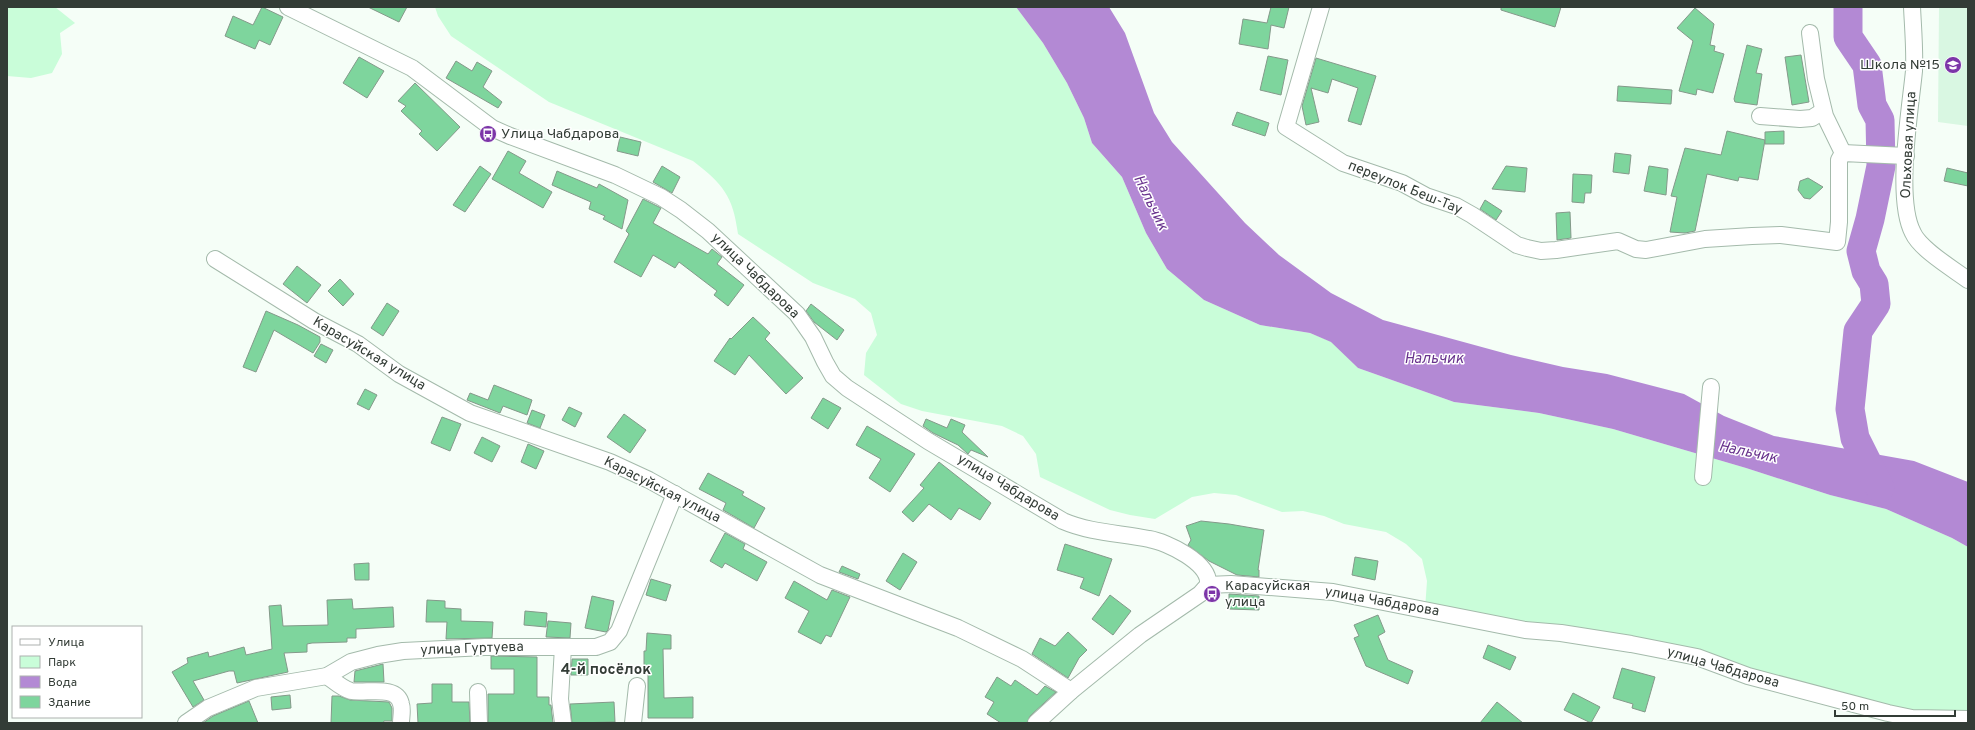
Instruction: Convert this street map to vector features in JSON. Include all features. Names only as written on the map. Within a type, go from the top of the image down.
[{"type":"street","name":"улица Чабдарова","points":[[288,7],[412,68],[492,128],[614,175],[661,197],[708,230],[797,314],[813,337],[830,371],[847,388],[928,441],[1063,521],[1077,527],[1129,537],[1150,539],[1168,546],[1194,560],[1204,569],[1209,579],[1208,585],[1231,584],[1333,592],[1525,630],[1560,633],[1630,644],[1697,657],[1748,676],[1888,713],[1912,718],[1968,719]]},
{"type":"street","name":"переулок Беш-Тау","points":[[1321,7],[1286,127],[1343,163],[1402,183],[1426,196],[1456,206],[1517,245],[1541,251],[1618,241],[1636,249],[1646,250],[1684,242],[1728,236],[1781,235],[1837,242],[1840,199],[1839,160],[1848,154]]},
{"type":"street","name":"Ольховая улица","points":[[1912,7],[1914,69],[1900,155],[1907,219],[1913,235],[1930,252],[1968,280]]},
{"type":"street","points":[[1810,33],[1816,79],[1824,111],[1848,154],[1900,155]]},
{"type":"street","points":[[1760,116],[1806,119],[1812,118],[1824,111]]},
{"type":"street","name":"Карасуйская улица","points":[[215,259],[314,320],[358,344],[399,374],[451,404],[493,422],[610,462],[675,494],[820,575],[958,628],[1022,659],[1070,691]]},
{"type":"street","points":[[1702,474],[1710,389]]},
{"type":"street","name":"улица Гуртуева","points":[[186,723],[208,708],[256,688],[327,676],[352,662],[378,654],[403,651],[485,647],[604,646],[610,642],[619,631],[675,494]]},
{"type":"street","points":[[1036,723],[1070,691],[1140,635],[1200,594],[1208,585]]},
{"type":"street","points":[[563,647],[560,699],[563,723]]},
{"type":"street","points":[[327,676],[350,691],[387,692],[394,694],[402,704],[401,723]]},
{"type":"street","points":[[633,723],[637,686]]},
{"type":"street","points":[[478,692],[479,723]]},
{"type":"shaded area","name":"Школа №15","points":[[1939,7],[1968,7],[1968,126],[1938,122]]},
{"type":"green space","points":[[7,7],[55,7],[75,23],[60,33],[62,54],[52,73],[31,78],[7,76]]},
{"type":"green space","points":[[435,7],[1016,7],[1043,43],[1067,83],[1084,118],[1092,143],[1122,177],[1146,233],[1167,269],[1204,300],[1260,325],[1310,333],[1332,342],[1358,368],[1454,402],[1539,413],[1613,429],[1746,468],[1830,495],[1886,509],[1952,538],[1968,547],[1968,719],[1932,719],[1748,676],[1425,609],[1427,581],[1422,559],[1406,544],[1386,532],[1344,524],[1324,516],[1303,511],[1282,512],[1236,495],[1214,493],[1192,497],[1155,519],[1110,510],[1040,477],[1036,454],[1023,436],[1002,426],[922,411],[901,404],[864,375],[866,353],[877,335],[871,313],[855,299],[813,283],[738,234],[733,210],[725,192],[703,169],[693,161],[549,102],[451,36],[438,16]]},
{"type":"water","name":"Нальчик","points":[[1016,7],[1109,7],[1125,33],[1154,113],[1172,142],[1245,223],[1279,255],[1331,293],[1383,320],[1511,355],[1563,367],[1607,374],[1684,394],[1724,416],[1774,436],[1914,461],[1968,482],[1968,547],[1952,538],[1886,509],[1830,495],[1746,468],[1613,429],[1539,413],[1454,402],[1358,368],[1331,342],[1310,333],[1260,325],[1204,300],[1167,269],[1146,233],[1122,177],[1092,143],[1084,118],[1067,83],[1043,43]]},
{"type":"building","points":[[262,7],[283,17],[270,45],[259,40],[255,49],[225,36],[233,16],[253,25]]},
{"type":"building","points":[[368,7],[407,7],[399,22]]},
{"type":"building","points":[[1271,7],[1289,7],[1284,28],[1271,25],[1268,49],[1239,44],[1243,19],[1267,23]]},
{"type":"building","points":[[1501,7],[1561,7],[1555,27],[1501,10]]},
{"type":"building","points":[[1695,8],[1714,24],[1710,45],[1715,46],[1714,51],[1724,54],[1713,93],[1697,89],[1696,95],[1679,91],[1693,41],[1677,28]]},
{"type":"building","points":[[1747,45],[1762,49],[1756,73],[1762,74],[1757,105],[1735,102],[1734,99]]},
{"type":"building","points":[[1801,55],[1809,102],[1792,105],[1785,57]]},
{"type":"building","points":[[1268,56],[1288,60],[1281,95],[1260,90]]},
{"type":"building","points":[[359,57],[384,71],[367,98],[343,83]]},
{"type":"building","points":[[1316,58],[1376,76],[1361,125],[1348,121],[1358,88],[1332,79],[1328,93],[1311,88],[1319,122],[1306,125],[1302,106]]},
{"type":"building","points":[[456,61],[472,71],[477,62],[492,71],[483,87],[502,102],[498,108],[446,78]]},
{"type":"building","points":[[415,83],[460,127],[437,151],[419,134],[422,131],[401,111],[406,106],[398,101]]},
{"type":"building","points":[[1618,86],[1672,90],[1671,104],[1617,101]]},
{"type":"building","points":[[1237,112],[1269,123],[1265,136],[1232,125]]},
{"type":"building","points":[[1727,131],[1765,140],[1758,180],[1739,177],[1738,181],[1707,174],[1695,231],[1685,233],[1670,232],[1677,197],[1671,196],[1685,148],[1721,155]]},
{"type":"building","points":[[1784,131],[1784,144],[1765,144],[1765,132]]},
{"type":"building","points":[[620,137],[641,142],[638,156],[617,151]]},
{"type":"building","points":[[508,151],[526,161],[519,173],[552,192],[543,208],[492,179]]},
{"type":"building","points":[[1615,153],[1631,155],[1629,174],[1613,172]]},
{"type":"building","points":[[480,166],[491,174],[465,212],[453,205]]},
{"type":"building","points":[[662,166],[680,177],[672,193],[653,182]]},
{"type":"building","points":[[1506,166],[1527,168],[1525,192],[1492,189]]},
{"type":"building","points":[[1649,166],[1668,169],[1666,195],[1644,191]]},
{"type":"building","points":[[1947,168],[1968,173],[1968,186],[1944,181]]},
{"type":"building","points":[[557,171],[597,188],[599,184],[628,200],[622,229],[603,219],[605,216],[589,209],[591,202],[552,185]]},
{"type":"building","points":[[1573,174],[1592,175],[1591,193],[1585,193],[1584,203],[1572,202]]},
{"type":"building","points":[[1808,178],[1823,187],[1810,199],[1804,198],[1798,190],[1800,181]]},
{"type":"building","points":[[643,199],[661,208],[653,223],[708,254],[712,249],[722,257],[717,264],[744,285],[728,306],[714,295],[717,291],[679,262],[675,268],[653,255],[641,277],[614,262],[629,234],[626,231]]},
{"type":"building","points":[[1485,200],[1502,211],[1496,220],[1480,209]]},
{"type":"building","points":[[1570,212],[1571,238],[1557,240],[1556,213]]},
{"type":"building","points":[[297,266],[321,285],[307,303],[283,284]]},
{"type":"building","points":[[340,279],[354,294],[343,306],[328,291]]},
{"type":"building","points":[[387,303],[399,311],[383,336],[371,328]]},
{"type":"building","points":[[811,304],[844,330],[837,340],[814,322],[806,311]]},
{"type":"building","points":[[266,311],[298,325],[320,337],[320,342],[313,353],[274,330],[256,372],[243,367]]},
{"type":"building","points":[[753,317],[770,333],[765,339],[803,378],[786,394],[749,355],[735,375],[714,361],[730,338],[731,339]]},
{"type":"building","points":[[321,344],[333,350],[326,363],[314,356]]},
{"type":"building","points":[[494,385],[532,400],[527,415],[503,406],[500,413],[467,400],[470,393],[488,400]]},
{"type":"building","points":[[365,389],[377,395],[369,410],[357,404]]},
{"type":"building","points":[[823,398],[841,408],[828,429],[811,418]]},
{"type":"building","points":[[569,407],[582,413],[575,427],[562,420]]},
{"type":"building","points":[[532,410],[545,415],[540,428],[527,423]]},
{"type":"building","points":[[624,414],[646,430],[630,453],[607,437]]},
{"type":"building","points":[[442,417],[461,424],[450,451],[431,443]]},
{"type":"building","points":[[926,419],[947,428],[951,419],[965,425],[962,432],[988,457],[971,450],[968,454],[958,445],[933,433],[923,426]]},
{"type":"building","points":[[867,426],[915,454],[890,492],[869,478],[881,459],[856,445]]},
{"type":"building","points":[[482,437],[500,446],[492,462],[474,453]]},
{"type":"building","points":[[528,444],[544,451],[536,469],[521,462]]},
{"type":"building","points":[[939,462],[991,503],[980,520],[959,508],[951,520],[929,504],[913,522],[902,512],[924,488],[920,485]]},
{"type":"building","points":[[708,473],[744,492],[742,495],[765,508],[754,528],[723,510],[726,503],[699,489]]},
{"type":"building","points":[[1201,521],[1264,530],[1258,570],[1259,577],[1237,575],[1209,561],[1188,545],[1191,540],[1186,526]]},
{"type":"building","points":[[725,533],[745,544],[743,549],[767,562],[757,581],[725,563],[722,568],[710,561]]},
{"type":"building","points":[[1065,544],[1112,559],[1099,596],[1080,588],[1084,578],[1057,570]]},
{"type":"building","points":[[903,553],[917,562],[900,590],[886,581]]},
{"type":"building","points":[[1355,557],[1378,561],[1375,580],[1352,575]]},
{"type":"building","points":[[369,563],[369,580],[355,580],[354,564]]},
{"type":"building","points":[[842,566],[860,574],[858,579],[839,572]]},
{"type":"building","points":[[651,579],[671,585],[666,601],[646,595]]},
{"type":"building","points":[[794,581],[827,600],[832,590],[850,597],[831,637],[826,635],[821,644],[798,632],[809,611],[785,598]]},
{"type":"building","points":[[1229,594],[1259,596],[1259,610],[1229,609]]},
{"type":"building","points":[[1110,595],[1131,611],[1113,635],[1092,619]]},
{"type":"building","points":[[592,596],[614,601],[608,630],[606,632],[585,628]]},
{"type":"building","points":[[352,599],[353,609],[393,607],[394,627],[356,629],[356,638],[347,638],[347,642],[312,643],[307,644],[307,652],[284,653],[288,672],[237,683],[234,671],[229,671],[193,681],[204,700],[193,707],[172,672],[188,663],[187,658],[208,652],[209,657],[244,647],[246,655],[272,649],[269,606],[281,605],[283,626],[328,625],[327,600]]},
{"type":"building","points":[[427,600],[445,601],[445,608],[461,609],[461,621],[493,622],[492,638],[446,639],[447,622],[426,622]]},
{"type":"building","points":[[525,611],[547,613],[546,627],[524,625]]},
{"type":"building","points":[[1378,615],[1385,632],[1378,636],[1388,660],[1413,671],[1408,684],[1366,666],[1354,638],[1359,636],[1354,625]]},
{"type":"building","points":[[548,621],[571,623],[570,638],[546,637]]},
{"type":"building","points":[[1068,632],[1087,650],[1079,658],[1068,678],[1032,654],[1040,638],[1055,646]]},
{"type":"building","points":[[647,633],[671,635],[671,649],[663,649],[664,698],[693,697],[693,718],[648,718],[648,667],[644,667],[644,651],[646,651]]},
{"type":"building","points":[[1488,645],[1516,657],[1510,670],[1483,658]]},
{"type":"building","points":[[491,656],[537,657],[537,697],[549,697],[549,705],[551,705],[553,723],[488,723],[488,694],[514,694],[514,669],[491,669]]},
{"type":"building","points":[[572,659],[588,659],[588,675],[571,675]]},
{"type":"building","points":[[383,664],[384,682],[354,682],[355,671]]},
{"type":"building","points":[[1622,668],[1655,677],[1645,712],[1632,708],[1633,704],[1613,698]]},
{"type":"building","points":[[997,677],[1011,686],[1015,680],[1037,695],[1045,686],[1056,692],[1030,716],[1027,723],[1001,723],[987,714],[994,702],[985,697]]},
{"type":"building","points":[[432,684],[452,684],[452,702],[469,702],[470,723],[418,723],[417,704],[432,703]]},
{"type":"building","points":[[1573,693],[1600,707],[1591,723],[1564,710]]},
{"type":"building","points":[[290,695],[291,708],[272,710],[271,697]]},
{"type":"building","points":[[332,696],[339,696],[350,700],[389,702],[392,708],[392,721],[384,721],[383,723],[331,723]]},
{"type":"building","points":[[249,701],[258,723],[203,723],[213,716]]},
{"type":"building","points":[[614,702],[615,722],[572,723],[570,704]]},
{"type":"building","points":[[1497,702],[1523,723],[1480,723]]},
{"type":"waterway","points":[[1848,7],[1848,37],[1867,65],[1872,105],[1880,120],[1881,166],[1870,219],[1861,251],[1866,271],[1874,284],[1876,304],[1858,331],[1850,409],[1855,438],[1880,488]]},
{"type":"place","name":"Школа №15","points":[[1953,65]]},
{"type":"place","name":"Улица Чабдарова","points":[[488,134]]},
{"type":"place","name":"Карасуйская улица","points":[[1212,594]]},
{"type":"district","name":"4-й посёлок","points":[[606,670]]}]
